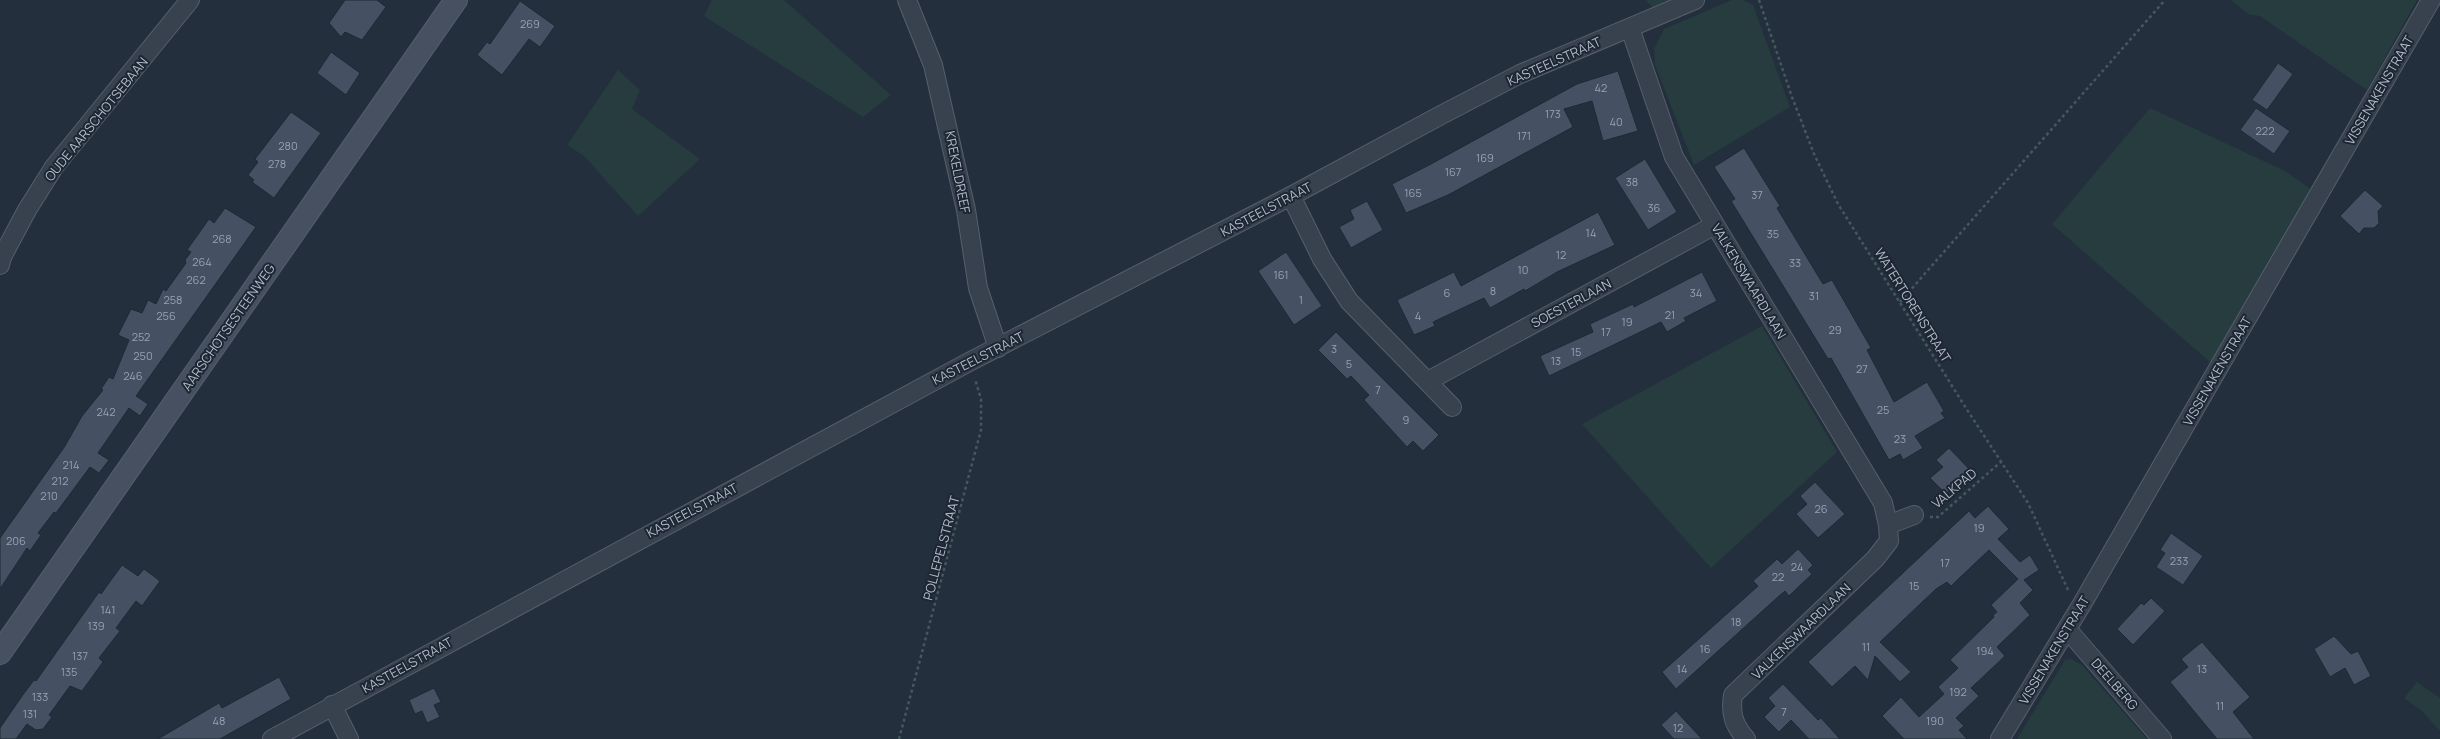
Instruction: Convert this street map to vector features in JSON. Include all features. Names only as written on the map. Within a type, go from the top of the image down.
[{"type":"main road","name":"AARSCHOTSESTEENWEG","points":[[0,653],[456,0]]},
{"type":"street","name":"OUDE AARSCHOTSEBAAN","points":[[0,265],[2,257],[27,210],[54,168],[190,0]]},
{"type":"street","name":"KREKELDREEF","points":[[907,0],[934,65],[966,210],[978,288],[998,348]]},
{"type":"street","name":"KASTEELSTRAAT","points":[[272,739],[332,705],[969,362],[1291,196],[1520,74],[1695,0]]},
{"type":"street","name":"VISSENAKENSTRAAT","points":[[2000,739],[2082,604],[2431,0]]},
{"type":"street","name":"VALKENSWAARDLAAN","points":[[1630,28],[1674,157],[1883,503],[1888,525],[1888,541],[1875,560],[1733,695],[1731,710],[1736,728],[1746,739]]},
{"type":"street","points":[[1291,196],[1322,259],[1350,301],[1391,346],[1428,381],[1452,407]]},
{"type":"street","name":"SOESTERLAAN","points":[[1428,381],[1715,225]]},
{"type":"street","points":[[1888,525],[1914,515]]},
{"type":"street","name":"DEELBERG","points":[[2067,629],[2162,739]]},
{"type":"street","points":[[332,705],[349,739]]},
{"type":"path","name":"WATERTORENSTRAAT","points":[[1759,0],[1792,97],[1814,154],[1838,204],[2028,503],[2070,594],[2082,604]]},
{"type":"path","points":[[1900,302],[2165,0]]},
{"type":"path","name":"POLLEPELSTRAAT","points":[[899,739],[981,430],[981,399],[969,362]]},
{"type":"path","name":"VALKPAD","points":[[1914,515],[1938,517],[2002,461]]},
{"type":"green space","points":[[712,0],[784,0],[891,95],[863,117],[704,16]]},
{"type":"green space","points":[[1646,0],[1675,0],[1654,9]]},
{"type":"green space","points":[[1732,0],[1743,0],[1753,5],[1790,107],[1694,165],[1655,65],[1654,49],[1664,29]]},
{"type":"green space","points":[[2231,0],[2417,0],[2367,90],[2260,16],[2248,14]]},
{"type":"green space","points":[[618,70],[640,90],[632,109],[700,159],[638,216],[584,156],[567,145]]},
{"type":"green space","points":[[2150,108],[2285,171],[2312,190],[2211,363],[2052,224]]},
{"type":"green space","points":[[1762,326],[1837,452],[1711,568],[1582,424]]},
{"type":"green space","points":[[2071,659],[2082,665],[2147,739],[2017,739],[2065,660]]},
{"type":"green space","points":[[2417,682],[2440,698],[2440,731],[2422,711],[2404,698]]},
{"type":"building","points":[[345,0],[377,0],[386,7],[362,40],[345,32],[341,37],[329,23]]},
{"type":"building","points":[[520,1],[555,26],[540,47],[529,39],[502,75],[477,55],[487,42],[490,44]]},
{"type":"building","points":[[331,52],[360,73],[346,95],[317,73]]},
{"type":"building","points":[[2278,63],[2293,74],[2267,110],[2252,100]]},
{"type":"building","points":[[1618,71],[1638,131],[1603,141],[1592,101],[1564,109],[1573,127],[1448,195],[1406,213],[1392,184],[1577,84]]},
{"type":"building","points":[[2256,108],[2290,131],[2274,154],[2240,130]]},
{"type":"building","points":[[291,112],[321,133],[274,198],[252,182],[254,180],[248,175],[258,162],[255,159]]},
{"type":"building","points":[[1744,148],[1780,206],[1777,208],[1823,284],[1832,280],[1871,348],[1867,350],[1894,402],[1927,382],[1944,411],[1941,413],[1945,418],[1915,436],[1923,448],[1903,460],[1900,454],[1889,460],[1831,358],[1828,359],[1731,201],[1735,199],[1714,167]]},
{"type":"building","points":[[1645,159],[1677,212],[1648,230],[1615,178]]},
{"type":"building","points":[[2365,190],[2383,206],[2378,211],[2379,223],[2374,228],[2364,228],[2359,234],[2340,216]]},
{"type":"building","points":[[1367,201],[1383,230],[1351,248],[1339,227],[1354,219],[1350,210]]},
{"type":"building","points":[[225,208],[256,227],[136,396],[148,404],[140,416],[129,408],[98,453],[109,460],[99,473],[90,467],[56,513],[54,512],[38,533],[41,535],[30,551],[27,548],[0,589],[0,538],[65,446],[82,416],[103,390],[101,389],[109,377],[113,379],[129,340],[118,335],[131,309],[142,313],[148,300],[156,304],[163,289],[166,291],[186,263],[185,260],[191,252],[187,250],[209,219],[214,223]]},
{"type":"building","points":[[1598,212],[1615,245],[1557,272],[1525,291],[1524,289],[1490,308],[1484,298],[1433,322],[1435,326],[1414,335],[1397,300],[1454,272],[1461,286]]},
{"type":"building","points":[[1286,252],[1322,306],[1294,325],[1258,271]]},
{"type":"building","points":[[1702,272],[1717,301],[1684,318],[1686,321],[1667,332],[1661,322],[1549,376],[1540,356],[1593,332],[1590,324],[1633,304],[1634,307]]},
{"type":"building","points":[[1336,332],[1439,435],[1423,451],[1413,441],[1407,447],[1364,400],[1369,395],[1351,376],[1347,379],[1318,350]]},
{"type":"building","points":[[1949,448],[1971,471],[1946,494],[1930,478],[1943,467],[1936,460]]},
{"type":"building","points":[[1815,482],[1845,514],[1818,538],[1796,514],[1807,504],[1800,496]]},
{"type":"building","points":[[1988,506],[2009,529],[1998,539],[2020,562],[2030,555],[2039,570],[2024,580],[2033,590],[2020,603],[2030,615],[1997,647],[2005,656],[1971,688],[1979,696],[1956,718],[1964,726],[1959,730],[1967,739],[1904,739],[1882,716],[1901,697],[1919,717],[1944,694],[1938,687],[1958,668],[1950,660],[1994,617],[1993,615],[1997,612],[1991,605],[2018,579],[1989,550],[1951,586],[1947,582],[1936,589],[1880,642],[1911,672],[1900,682],[1875,656],[1868,680],[1855,666],[1832,687],[1808,662],[1969,511],[1975,518]]},
{"type":"building","points":[[2171,533],[2203,556],[2183,585],[2156,567],[2165,553],[2160,550]]},
{"type":"building","points":[[1798,549],[1813,565],[1808,570],[1812,574],[1789,596],[1785,591],[1779,596],[1676,689],[1662,672],[1758,586],[1753,581],[1777,559],[1782,564]]},
{"type":"building","points":[[122,565],[138,576],[144,569],[160,581],[142,606],[136,601],[116,628],[120,631],[99,658],[103,662],[82,691],[70,686],[49,715],[52,717],[43,729],[36,730],[27,724],[16,739],[0,739],[0,728],[22,696],[34,680],[36,681],[99,592],[101,594]]},
{"type":"building","points":[[2151,598],[2165,611],[2133,645],[2117,629],[2141,603],[2144,605]]},
{"type":"building","points":[[2334,636],[2351,654],[2358,651],[2371,676],[2354,685],[2345,668],[2330,677],[2314,649]]},
{"type":"building","points":[[2202,642],[2250,697],[2233,712],[2254,739],[2217,739],[2170,682],[2188,667],[2181,659]]},
{"type":"building","points":[[279,677],[291,699],[220,739],[158,739],[219,703],[222,708]]},
{"type":"building","points":[[1783,684],[1818,720],[1821,718],[1840,739],[1809,739],[1791,720],[1779,732],[1764,717],[1775,706],[1768,698]]},
{"type":"building","points":[[434,688],[441,702],[434,705],[440,717],[427,723],[422,711],[415,714],[409,700]]},
{"type":"building","points":[[1676,711],[1702,739],[1674,739],[1661,725]]}]
